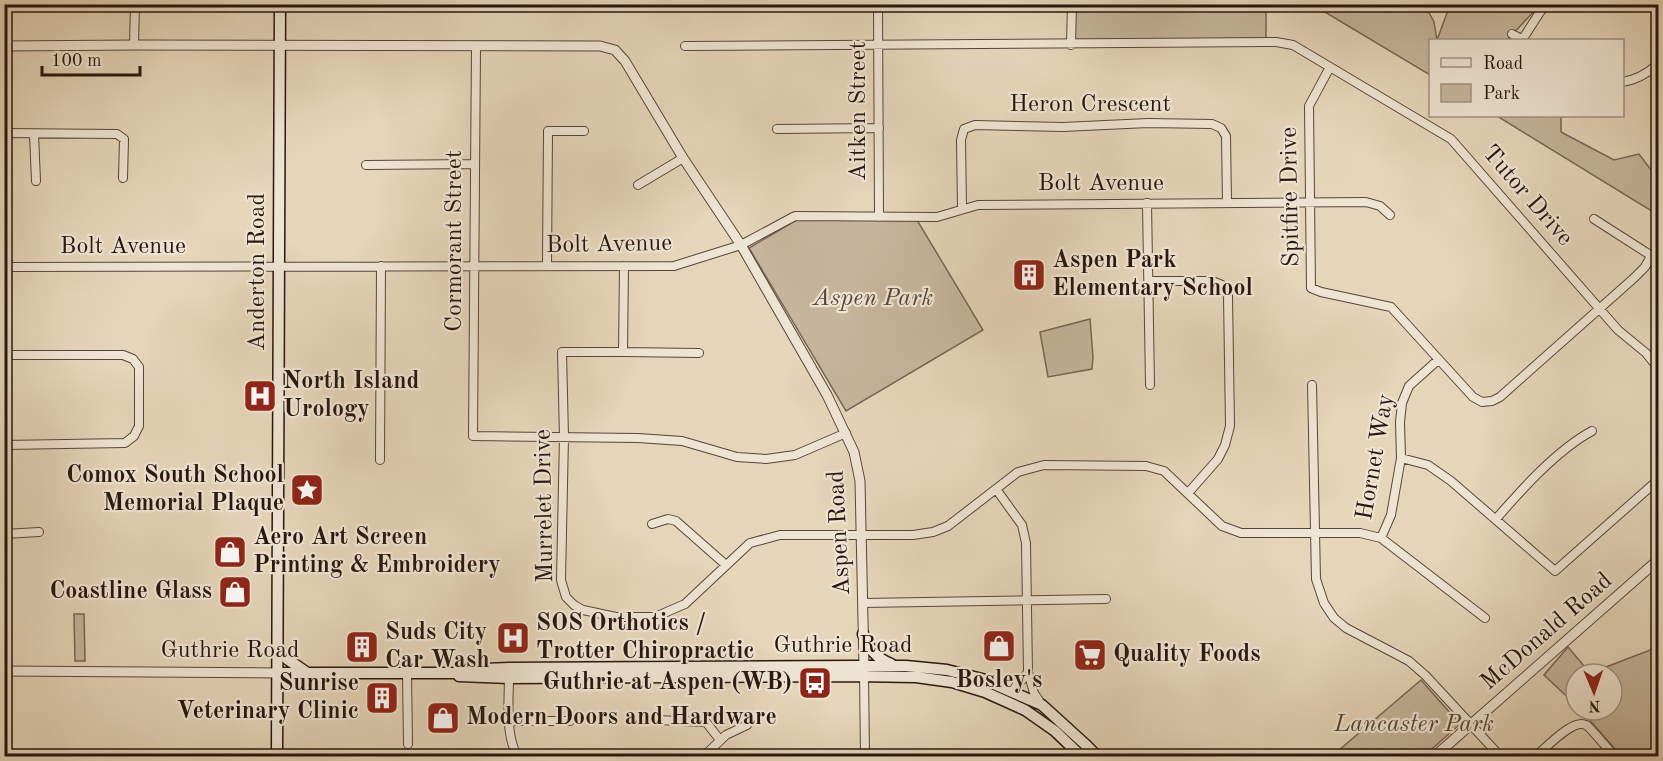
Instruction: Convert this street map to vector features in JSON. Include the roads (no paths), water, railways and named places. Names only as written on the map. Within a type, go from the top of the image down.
[{"type":"main road","name":"Anderton Road","points":[[277,756],[280,4]]},
{"type":"main road","points":[[863,634],[876,656],[897,666]]},
{"type":"main road","points":[[277,646],[287,659],[306,673]]},
{"type":"main road","name":"Guthrie Road","points":[[864,671],[897,666],[946,670],[996,684],[1042,705],[1096,756]]},
{"type":"main road","name":"Guthrie Road","points":[[277,673],[455,673],[460,670],[509,673],[864,671],[952,682],[985,692],[1025,710],[1055,731],[1081,756]]},
{"type":"street","points":[[134,45],[135,4]]},
{"type":"street","name":"Aitken Street","points":[[878,4],[879,217]]},
{"type":"street","points":[[685,46],[1071,45],[1072,4]]},
{"type":"street","points":[[1523,39],[1548,4]]},
{"type":"street","points":[[1512,34],[1520,39]]},
{"type":"street","name":"Tutor Drive","points":[[1071,45],[1276,42],[1293,45],[1451,139],[1618,330],[1646,353],[1659,368]]},
{"type":"street","name":"Aspen Road","points":[[476,46],[600,45],[615,50],[625,61],[683,158],[741,245],[826,395],[854,452],[860,482],[865,756]]},
{"type":"street","points":[[4,46],[476,46]]},
{"type":"street","name":"Cormorant Street","points":[[476,46],[474,266],[476,438],[564,437]]},
{"type":"street","points":[[1624,82],[1634,80],[1659,64]]},
{"type":"street","name":"Spitfire Drive","points":[[1330,67],[1309,106],[1311,288],[1391,307],[1473,397],[1482,402],[1492,401],[1508,389],[1655,258]]},
{"type":"street","name":"Heron Crescent","points":[[962,209],[961,140],[964,129],[975,125],[1063,127],[1148,123],[1212,124],[1221,128],[1226,136],[1227,203]]},
{"type":"street","points":[[777,129],[879,128]]},
{"type":"street","points":[[547,266],[548,131],[584,130]]},
{"type":"street","points":[[4,133],[117,134],[124,139],[123,178]]},
{"type":"street","points":[[34,134],[36,181]]},
{"type":"street","points":[[638,184],[683,158]]},
{"type":"street","points":[[366,165],[475,164]]},
{"type":"street","name":"Bolt Avenue","points":[[4,267],[674,266],[741,245],[795,216],[937,217],[978,205],[1366,202],[1380,206],[1390,215]]},
{"type":"street","points":[[1147,203],[1150,386]]},
{"type":"street","points":[[1594,219],[1655,258]]},
{"type":"street","points":[[380,460],[381,266]]},
{"type":"street","points":[[624,266],[623,351],[699,354]]},
{"type":"street","points":[[1149,281],[1212,281],[1222,285],[1228,296],[1230,426],[1218,459],[1188,493]]},
{"type":"street","name":"Murrelet Drive","points":[[623,351],[561,352],[564,437],[561,580],[566,597],[574,605],[594,613],[616,617],[655,617],[685,604],[750,543],[780,536],[913,535],[933,532],[948,526],[1018,472],[1044,465],[1146,466],[1164,471],[1222,526],[1241,533],[1360,533],[1381,538]]},
{"type":"street","points":[[4,355],[123,355],[133,359],[139,367],[139,426],[134,436],[125,443],[4,445]]},
{"type":"street","name":"Hornet Way","points":[[1381,538],[1391,515],[1401,458],[1402,404],[1409,386],[1438,360]]},
{"type":"street","points":[[1312,385],[1316,579],[1324,603],[1334,618],[1346,627],[1409,661],[1426,675],[1500,756]]},
{"type":"street","points":[[1496,519],[1526,485],[1578,438],[1592,431]]},
{"type":"street","points":[[564,437],[682,441],[737,457],[766,459],[795,455],[846,433]]},
{"type":"street","points":[[1401,458],[1428,465],[1451,481],[1555,571],[1659,480]]},
{"type":"street","points":[[996,489],[1022,525],[1026,543],[1028,672],[1034,693],[1042,705]]},
{"type":"street","points":[[652,524],[668,519],[676,520],[726,565]]},
{"type":"street","points":[[4,534],[39,532]]},
{"type":"street","points":[[1381,538],[1485,618]]},
{"type":"street","name":"McDonald Road","points":[[1435,756],[1659,560]]},
{"type":"street","points":[[863,603],[1106,599]]},
{"type":"street","name":"Guthrie Road","points":[[4,672],[277,673]]},
{"type":"street","points":[[996,684],[1018,684],[1028,672]]},
{"type":"street","points":[[407,673],[408,744]]},
{"type":"street","points":[[509,673],[509,721],[511,741],[517,756]]},
{"type":"street","points":[[655,720],[706,722],[720,740]]},
{"type":"street","points":[[509,721],[570,721]]},
{"type":"street","points":[[1536,756],[1578,723],[1586,725],[1615,756]]},
{"type":"street","points":[[707,756],[726,735],[747,725]]},
{"type":"place","name":"Aspen Park Elementary School","points":[[1029,275]]},
{"type":"place","name":"North Island Urology","points":[[260,396]]},
{"type":"place","name":"Comox South School Memorial Plaque","points":[[307,490]]},
{"type":"place","name":"Aero Art Screen Printing & Embroidery","points":[[230,552]]},
{"type":"place","name":"Coastline Glass","points":[[235,592]]},
{"type":"place","name":"SOS Orthotics / Trotter Chiropractic","points":[[513,638]]},
{"type":"place","name":"Bosley's","points":[[999,646]]},
{"type":"place","name":"Suds City Car Wash","points":[[362,647]]},
{"type":"place","name":"Quality Foods","points":[[1090,655]]},
{"type":"place","name":"Guthrie at Aspen (WB)","points":[[815,683]]},
{"type":"place","name":"Sunrise Veterinary Clinic","points":[[382,698]]},
{"type":"place","name":"Modern Doors and Hardware","points":[[443,718]]},
{"type":"park label","name":"Aspen Park","points":[[873,299]]},
{"type":"park label","name":"Lancaster Park","points":[[1414,725]]}]
